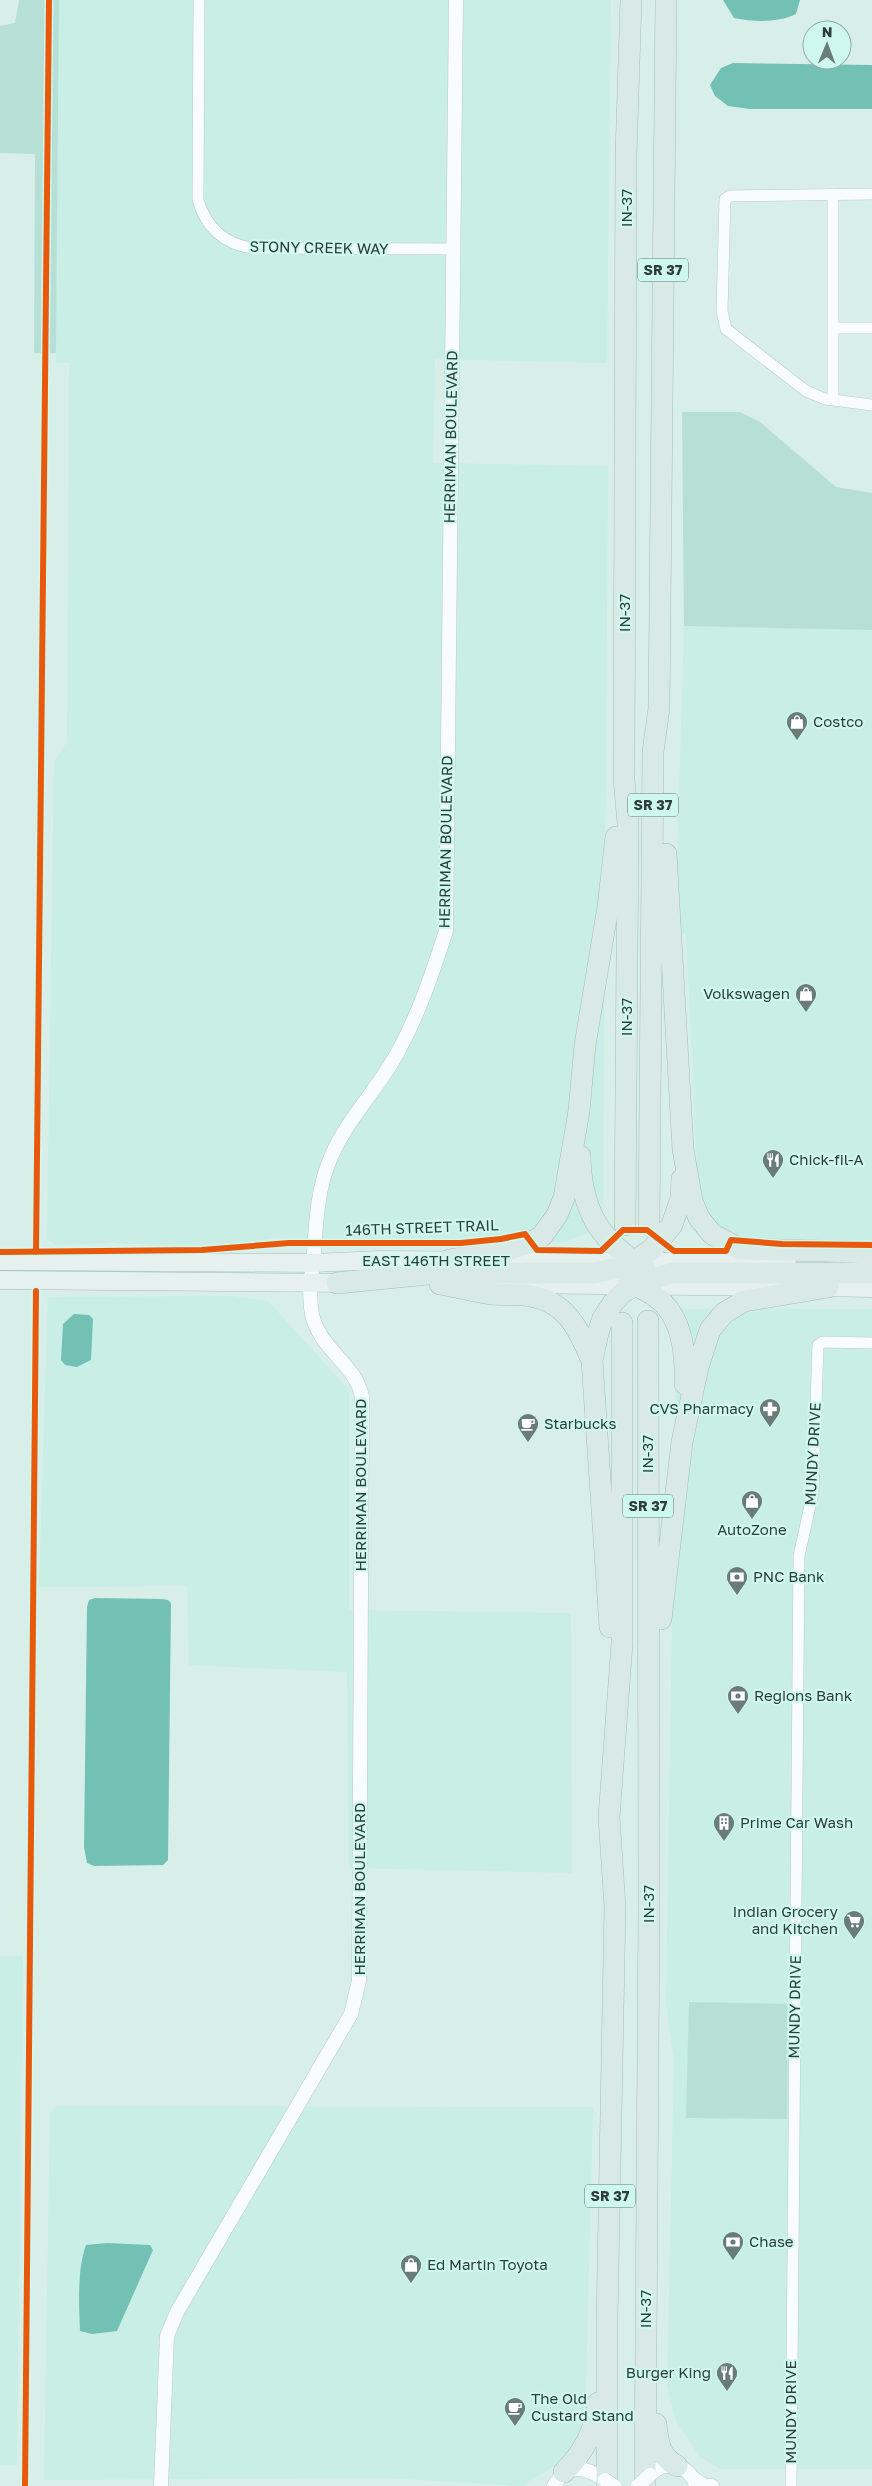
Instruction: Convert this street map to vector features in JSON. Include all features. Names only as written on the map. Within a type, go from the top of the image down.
[{"type":"highway","name":"IN-37","points":[[625,1225],[628,823],[624,780],[626,155],[631,0]]},
{"type":"highway","name":"IN-37","points":[[649,1224],[654,752],[659,708],[666,0]]},
{"type":"highway","points":[[337,1283],[438,1273],[594,1273],[603,1266],[635,1262],[660,1241],[677,1213],[681,1198],[683,1148],[659,708]]},
{"type":"highway","points":[[448,1260],[506,1250],[530,1243],[542,1236],[557,1215],[564,1198],[608,907],[624,780]]},
{"type":"highway","points":[[578,1111],[580,1175],[589,1210],[609,1242],[635,1262],[663,1276],[703,1286]]},
{"type":"highway","points":[[683,1148],[692,1201],[699,1218],[712,1234],[723,1242],[740,1250],[862,1252],[872,1256]]},
{"type":"highway","points":[[603,1266],[657,1298],[668,1310],[684,1346],[686,1361],[682,1442],[657,1657],[650,1690]]},
{"type":"highway","points":[[592,1360],[603,1318],[618,1298],[635,1285],[663,1276],[673,1273],[872,1273]]},
{"type":"highway","points":[[440,1284],[492,1294],[526,1295],[548,1301],[571,1319],[580,1330],[592,1360],[611,1642],[619,1686]]},
{"type":"highway","points":[[682,1442],[704,1342],[718,1320],[735,1306],[755,1297],[828,1287]]},
{"type":"highway","name":"IN-37","points":[[647,2481],[650,1690],[648,1322]]},
{"type":"highway","name":"IN-37","points":[[609,2484],[607,2320],[615,1907],[609,1817],[622,1644],[622,1323]]},
{"type":"highway","points":[[647,2256],[656,2315],[656,2426],[660,2452],[668,2461],[689,2477]]},
{"type":"highway","points":[[557,2480],[586,2445],[596,2422],[607,2320]]},
{"type":"main road","name":"EAST 146TH STREET","points":[[0,1261],[313,1263],[448,1260],[603,1266]]},
{"type":"main road","points":[[635,1262],[872,1260]]},
{"type":"main road","name":"EAST 146TH STREET","points":[[0,1280],[872,1288]]},
{"type":"street","name":"STONY CREEK WAY","points":[[199,0],[198,200],[205,217],[217,234],[229,242],[252,248],[453,249]]},
{"type":"street","name":"HERRIMAN BOULEVARD","points":[[161,2486],[167,2336],[177,2312],[352,2014],[360,1981],[362,1396],[355,1377],[322,1340],[315,1327],[312,1312],[312,1283],[321,1190],[331,1156],[400,1048],[415,1018],[446,931],[456,0]]},
{"type":"street","points":[[833,194],[833,400]]},
{"type":"street","points":[[872,194],[730,196],[725,199],[722,312],[726,329],[806,391],[833,400],[872,405]]},
{"type":"street","points":[[833,328],[872,328]]},
{"type":"street","name":"MUNDY DRIVE","points":[[791,2486],[799,1556],[813,1492],[818,1345],[823,1342],[872,1343]]},
{"type":"street","points":[[638,2486],[647,2481],[660,2468],[689,2477],[704,2486],[712,2486]]},
{"type":"street","points":[[557,2480],[573,2469],[585,2469],[609,2484]]},
{"type":"shaded area","points":[[19,0],[59,0],[56,353],[34,353],[35,154],[0,153],[0,26],[15,23]]},
{"type":"shaded area","points":[[59,0],[611,0],[607,363],[435,359],[433,463],[608,466],[603,1207],[601,1220],[595,1230],[566,1242],[274,1238],[251,1242],[183,1246],[110,1243],[55,1245],[47,1239],[54,762],[67,742],[69,363],[56,363]]},
{"type":"shaded area","points":[[723,0],[800,0],[796,14],[766,21],[734,18]]},
{"type":"shaded area","points":[[733,63],[802,64],[802,70],[852,70],[852,65],[872,65],[872,109],[750,109],[728,106],[715,96],[710,85],[721,68]]},
{"type":"shaded area","points":[[682,412],[740,412],[760,422],[836,487],[872,493],[872,630],[684,626]]},
{"type":"shaded area","points":[[684,626],[872,630],[872,1249],[757,1246],[722,1233],[702,1204],[698,1185],[686,934],[675,931]]},
{"type":"shaded area","points":[[233,1296],[268,1301],[349,1390],[349,1610],[571,1613],[572,1873],[349,1868],[347,1672],[189,1665],[187,1586],[39,1587],[48,1297]]},
{"type":"shaded area","points":[[677,1309],[872,1309],[872,2469],[720,2469],[700,2457],[676,2421],[667,2386],[674,2062],[666,2003]]},
{"type":"shaded area","points":[[74,1314],[89,1315],[93,1319],[91,1360],[77,1367],[65,1365],[61,1360],[63,1324]]},
{"type":"shaded area","points":[[95,1598],[162,1599],[168,1600],[171,1603],[168,1860],[163,1865],[94,1866],[87,1863],[84,1847],[87,1607],[89,1600]]},
{"type":"shaded area","points":[[0,1956],[23,1956],[17,2465],[0,2465]]},
{"type":"shaded area","points":[[689,2002],[788,2004],[787,2119],[686,2118]]},
{"type":"shaded area","points":[[57,2106],[593,2107],[585,2427],[572,2455],[522,2486],[387,2478],[44,2480],[50,2114]]},
{"type":"shaded area","points":[[107,2243],[150,2245],[153,2250],[117,2331],[92,2334],[80,2331],[79,2287],[81,2265],[86,2245]]},
{"type":"cycle path","points":[[36,1252],[49,0]]},
{"type":"cycle path","name":"146TH STREET TRAIL","points":[[0,1252],[202,1250],[289,1243],[461,1243],[501,1239],[525,1234],[537,1250],[601,1251],[623,1230],[647,1230],[674,1251],[726,1251],[731,1240],[782,1244],[872,1245]]},
{"type":"cycle path","points":[[25,2486],[36,1291]]},
{"type":"place","name":"Costco","points":[[797,741]]},
{"type":"place","name":"Volkswagen","points":[[806,1013]]},
{"type":"place","name":"Chick-fil-A","points":[[773,1179]]},
{"type":"place","name":"CVS Pharmacy","points":[[770,1428]]},
{"type":"place","name":"Starbucks","points":[[528,1443]]},
{"type":"place","name":"AutoZone","points":[[752,1520]]},
{"type":"place","name":"PNC Bank","points":[[737,1596]]},
{"type":"place","name":"Regions Bank","points":[[738,1715]]},
{"type":"place","name":"Prime Car Wash","points":[[724,1842]]},
{"type":"place","name":"Indian Grocery and Kitchen","points":[[854,1940]]},
{"type":"place","name":"Chase","points":[[733,2261]]},
{"type":"place","name":"Ed Martin Toyota","points":[[411,2284]]},
{"type":"place","name":"Burger King","points":[[727,2392]]},
{"type":"place","name":"The Old Custard Stand","points":[[515,2427]]}]
